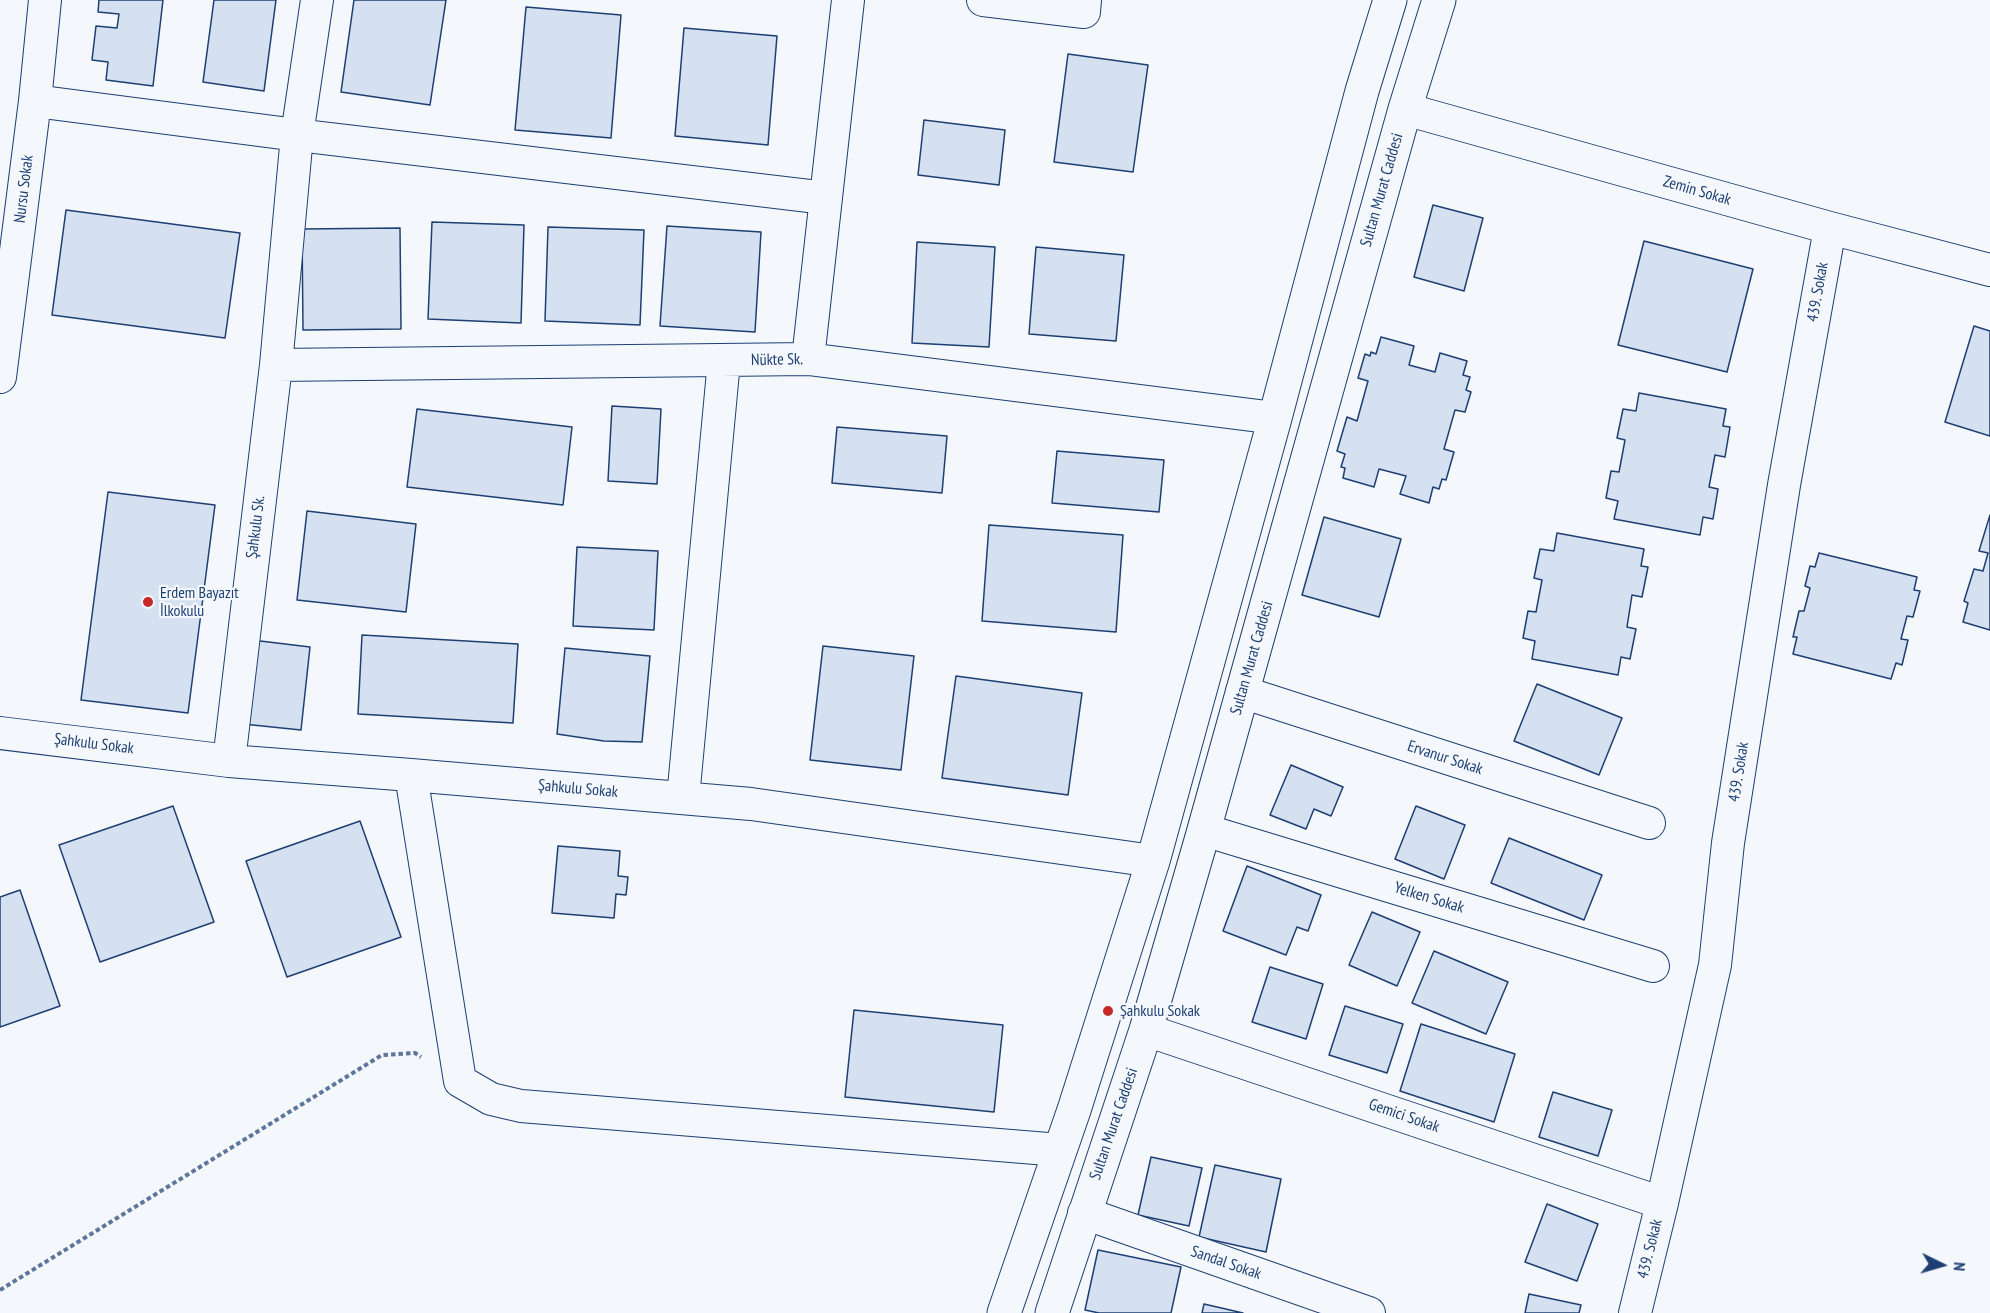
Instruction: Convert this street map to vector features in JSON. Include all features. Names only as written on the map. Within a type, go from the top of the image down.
[{"type":"main road","points":[[1004,1313],[1060,1150],[1153,861],[1362,91],[1390,0]]},
{"type":"main road","name":"Sultan Murat Caddesi","points":[[1052,1313],[1146,1030],[1405,110],[1439,0]]},
{"type":"street","name":"Nursu Sokak","points":[[0,377],[4,317],[35,101],[45,0]]},
{"type":"street","name":"Şahkulu Sk.","points":[[229,761],[276,365],[297,135],[317,0]]},
{"type":"street","points":[[808,359],[848,0]]},
{"type":"street","points":[[982,0],[1084,6]]},
{"type":"street","points":[[35,101],[297,135],[826,198]]},
{"type":"street","name":"Zemin Sokak","points":[[1405,110],[1990,270]]},
{"type":"street","name":"439. Sokak","points":[[1635,1313],[1715,965],[1728,843],[1767,589],[1830,228]]},
{"type":"street","name":"Nükte Sk.","points":[[276,365],[808,359],[1275,418]]},
{"type":"street","points":[[683,798],[724,361]]},
{"type":"street","name":"Ervanur Sokak","points":[[1242,692],[1649,823]]},
{"type":"street","name":"Şahkulu Sokak","points":[[0,733],[229,761],[751,804],[1153,861]]},
{"type":"street","points":[[411,775],[460,1081],[491,1099],[521,1106],[1060,1150]]},
{"type":"street","name":"Yelken Sokak","points":[[1204,830],[1653,966]]},
{"type":"street","name":"Gemici Sokak","points":[[1146,1030],[1662,1203]]},
{"type":"street","name":"Sandal Sokak","points":[[1084,1213],[1369,1313]]},
{"type":"path","points":[[0,1290],[382,1055],[415,1053],[460,1081]]},
{"type":"building","points":[[99,0],[163,0],[153,86],[106,80],[108,62],[92,60],[96,26],[117,28],[119,14],[98,12]]},
{"type":"building","points":[[214,0],[276,0],[264,91],[203,82]]},
{"type":"building","points":[[354,0],[446,0],[430,105],[341,92]]},
{"type":"building","points":[[526,7],[621,15],[611,138],[515,130]]},
{"type":"building","points":[[684,28],[777,36],[768,145],[675,136]]},
{"type":"building","points":[[1068,54],[1148,65],[1133,172],[1054,162]]},
{"type":"building","points":[[924,120],[1005,130],[999,185],[918,175]]},
{"type":"building","points":[[1433,205],[1483,218],[1464,291],[1414,277]]},
{"type":"building","points":[[66,210],[240,233],[225,338],[52,315]]},
{"type":"building","points":[[432,222],[524,225],[521,323],[428,319]]},
{"type":"building","points":[[667,226],[761,232],[755,332],[660,326]]},
{"type":"building","points":[[548,227],[644,230],[640,325],[545,321]]},
{"type":"building","points":[[400,228],[401,329],[303,330],[302,229]]},
{"type":"building","points":[[1644,241],[1753,269],[1727,372],[1618,345]]},
{"type":"building","points":[[917,242],[995,247],[989,347],[912,343]]},
{"type":"building","points":[[1036,247],[1124,255],[1116,341],[1029,334]]},
{"type":"building","points":[[1974,326],[1990,331],[1990,436],[1945,422]]},
{"type":"building","points":[[1381,337],[1414,346],[1409,365],[1435,372],[1440,353],[1467,361],[1463,375],[1470,377],[1466,390],[1471,392],[1465,412],[1455,410],[1444,449],[1454,452],[1446,480],[1442,479],[1439,489],[1433,487],[1429,503],[1400,494],[1406,476],[1379,469],[1374,487],[1343,478],[1345,468],[1341,467],[1345,454],[1337,451],[1347,417],[1357,421],[1368,381],[1358,378],[1365,354],[1370,356],[1371,352],[1376,354]]},
{"type":"building","points":[[1639,393],[1726,409],[1723,426],[1730,427],[1725,457],[1715,455],[1709,487],[1718,489],[1713,519],[1703,517],[1700,535],[1614,519],[1618,501],[1606,498],[1611,471],[1619,472],[1625,440],[1617,438],[1623,409],[1636,411]]},
{"type":"building","points":[[612,406],[661,409],[657,484],[608,481]]},
{"type":"building","points":[[417,409],[572,427],[563,505],[407,487]]},
{"type":"building","points":[[837,427],[947,436],[942,493],[832,483]]},
{"type":"building","points":[[1057,451],[1164,460],[1159,512],[1052,503]]},
{"type":"building","name":"Erdem Bayazıt İlkokulu","points":[[108,492],[215,505],[188,713],[81,700]]},
{"type":"building","points":[[307,511],[416,524],[406,612],[297,600]]},
{"type":"building","points":[[1990,515],[1990,630],[1963,622],[1968,603],[1964,601],[1974,569],[1983,571],[1988,553],[1979,551]]},
{"type":"building","points":[[1324,517],[1401,539],[1379,617],[1302,595]]},
{"type":"building","points":[[989,525],[1123,535],[1116,632],[982,621]]},
{"type":"building","points":[[1557,533],[1644,549],[1641,566],[1648,567],[1642,597],[1632,595],[1627,627],[1636,629],[1630,659],[1621,657],[1618,675],[1532,659],[1535,641],[1523,638],[1528,611],[1536,612],[1542,580],[1534,578],[1540,549],[1554,551]]},
{"type":"building","points":[[577,547],[658,551],[654,630],[573,626]]},
{"type":"building","points":[[1819,553],[1917,577],[1914,590],[1920,591],[1913,617],[1907,616],[1901,639],[1908,640],[1902,665],[1896,663],[1891,679],[1793,654],[1797,637],[1793,637],[1799,611],[1804,611],[1810,588],[1805,586],[1810,566],[1815,567]]},
{"type":"building","points":[[362,635],[518,644],[513,723],[358,714]]},
{"type":"building","points":[[252,640],[310,647],[301,730],[243,724]]},
{"type":"building","points":[[823,646],[914,656],[901,770],[810,760]]},
{"type":"building","points":[[565,648],[650,656],[642,742],[604,741],[557,734]]},
{"type":"building","points":[[956,676],[1082,693],[1068,795],[942,778]]},
{"type":"building","points":[[1537,684],[1622,718],[1599,775],[1514,741]]},
{"type":"building","points":[[1291,765],[1343,787],[1331,816],[1314,809],[1306,829],[1270,815]]},
{"type":"building","points":[[173,806],[214,922],[100,962],[59,845]]},
{"type":"building","points":[[1416,806],[1465,825],[1444,879],[1395,859]]},
{"type":"building","points":[[360,821],[401,937],[287,977],[246,861]]},
{"type":"building","points":[[1509,838],[1602,875],[1584,920],[1491,883]]},
{"type":"building","points":[[558,846],[620,851],[618,876],[628,877],[626,895],[616,894],[614,918],[552,913]]},
{"type":"building","points":[[1247,866],[1321,895],[1308,931],[1297,927],[1286,955],[1223,931]]},
{"type":"building","points":[[20,890],[60,1006],[0,1027],[0,897]]},
{"type":"building","points":[[1372,912],[1420,932],[1397,986],[1349,965]]},
{"type":"building","points":[[1434,951],[1508,982],[1486,1034],[1412,1003]]},
{"type":"building","points":[[1270,967],[1323,984],[1306,1039],[1252,1022]]},
{"type":"building","points":[[1345,1006],[1403,1024],[1387,1073],[1329,1055]]},
{"type":"building","points":[[854,1010],[1003,1025],[994,1112],[845,1097]]},
{"type":"building","points":[[1421,1024],[1515,1054],[1494,1122],[1400,1091]]},
{"type":"building","points":[[1553,1092],[1612,1110],[1598,1156],[1539,1137]]},
{"type":"building","points":[[1151,1157],[1202,1168],[1189,1226],[1138,1215]]},
{"type":"building","points":[[1215,1165],[1281,1179],[1266,1252],[1199,1237]]},
{"type":"building","points":[[1547,1204],[1598,1224],[1577,1281],[1525,1262]]},
{"type":"building","points":[[1098,1250],[1181,1267],[1171,1313],[1099,1313],[1085,1310]]},
{"type":"building","points":[[1529,1294],[1581,1305],[1579,1313],[1525,1313]]},
{"type":"building","points":[[1204,1304],[1243,1313],[1202,1313]]},
{"type":"place","name":"Erdem Bayazıt İlkokulu","points":[[148,602]]},
{"type":"place","name":"Şahkulu Sokak","points":[[1108,1011]]}]
